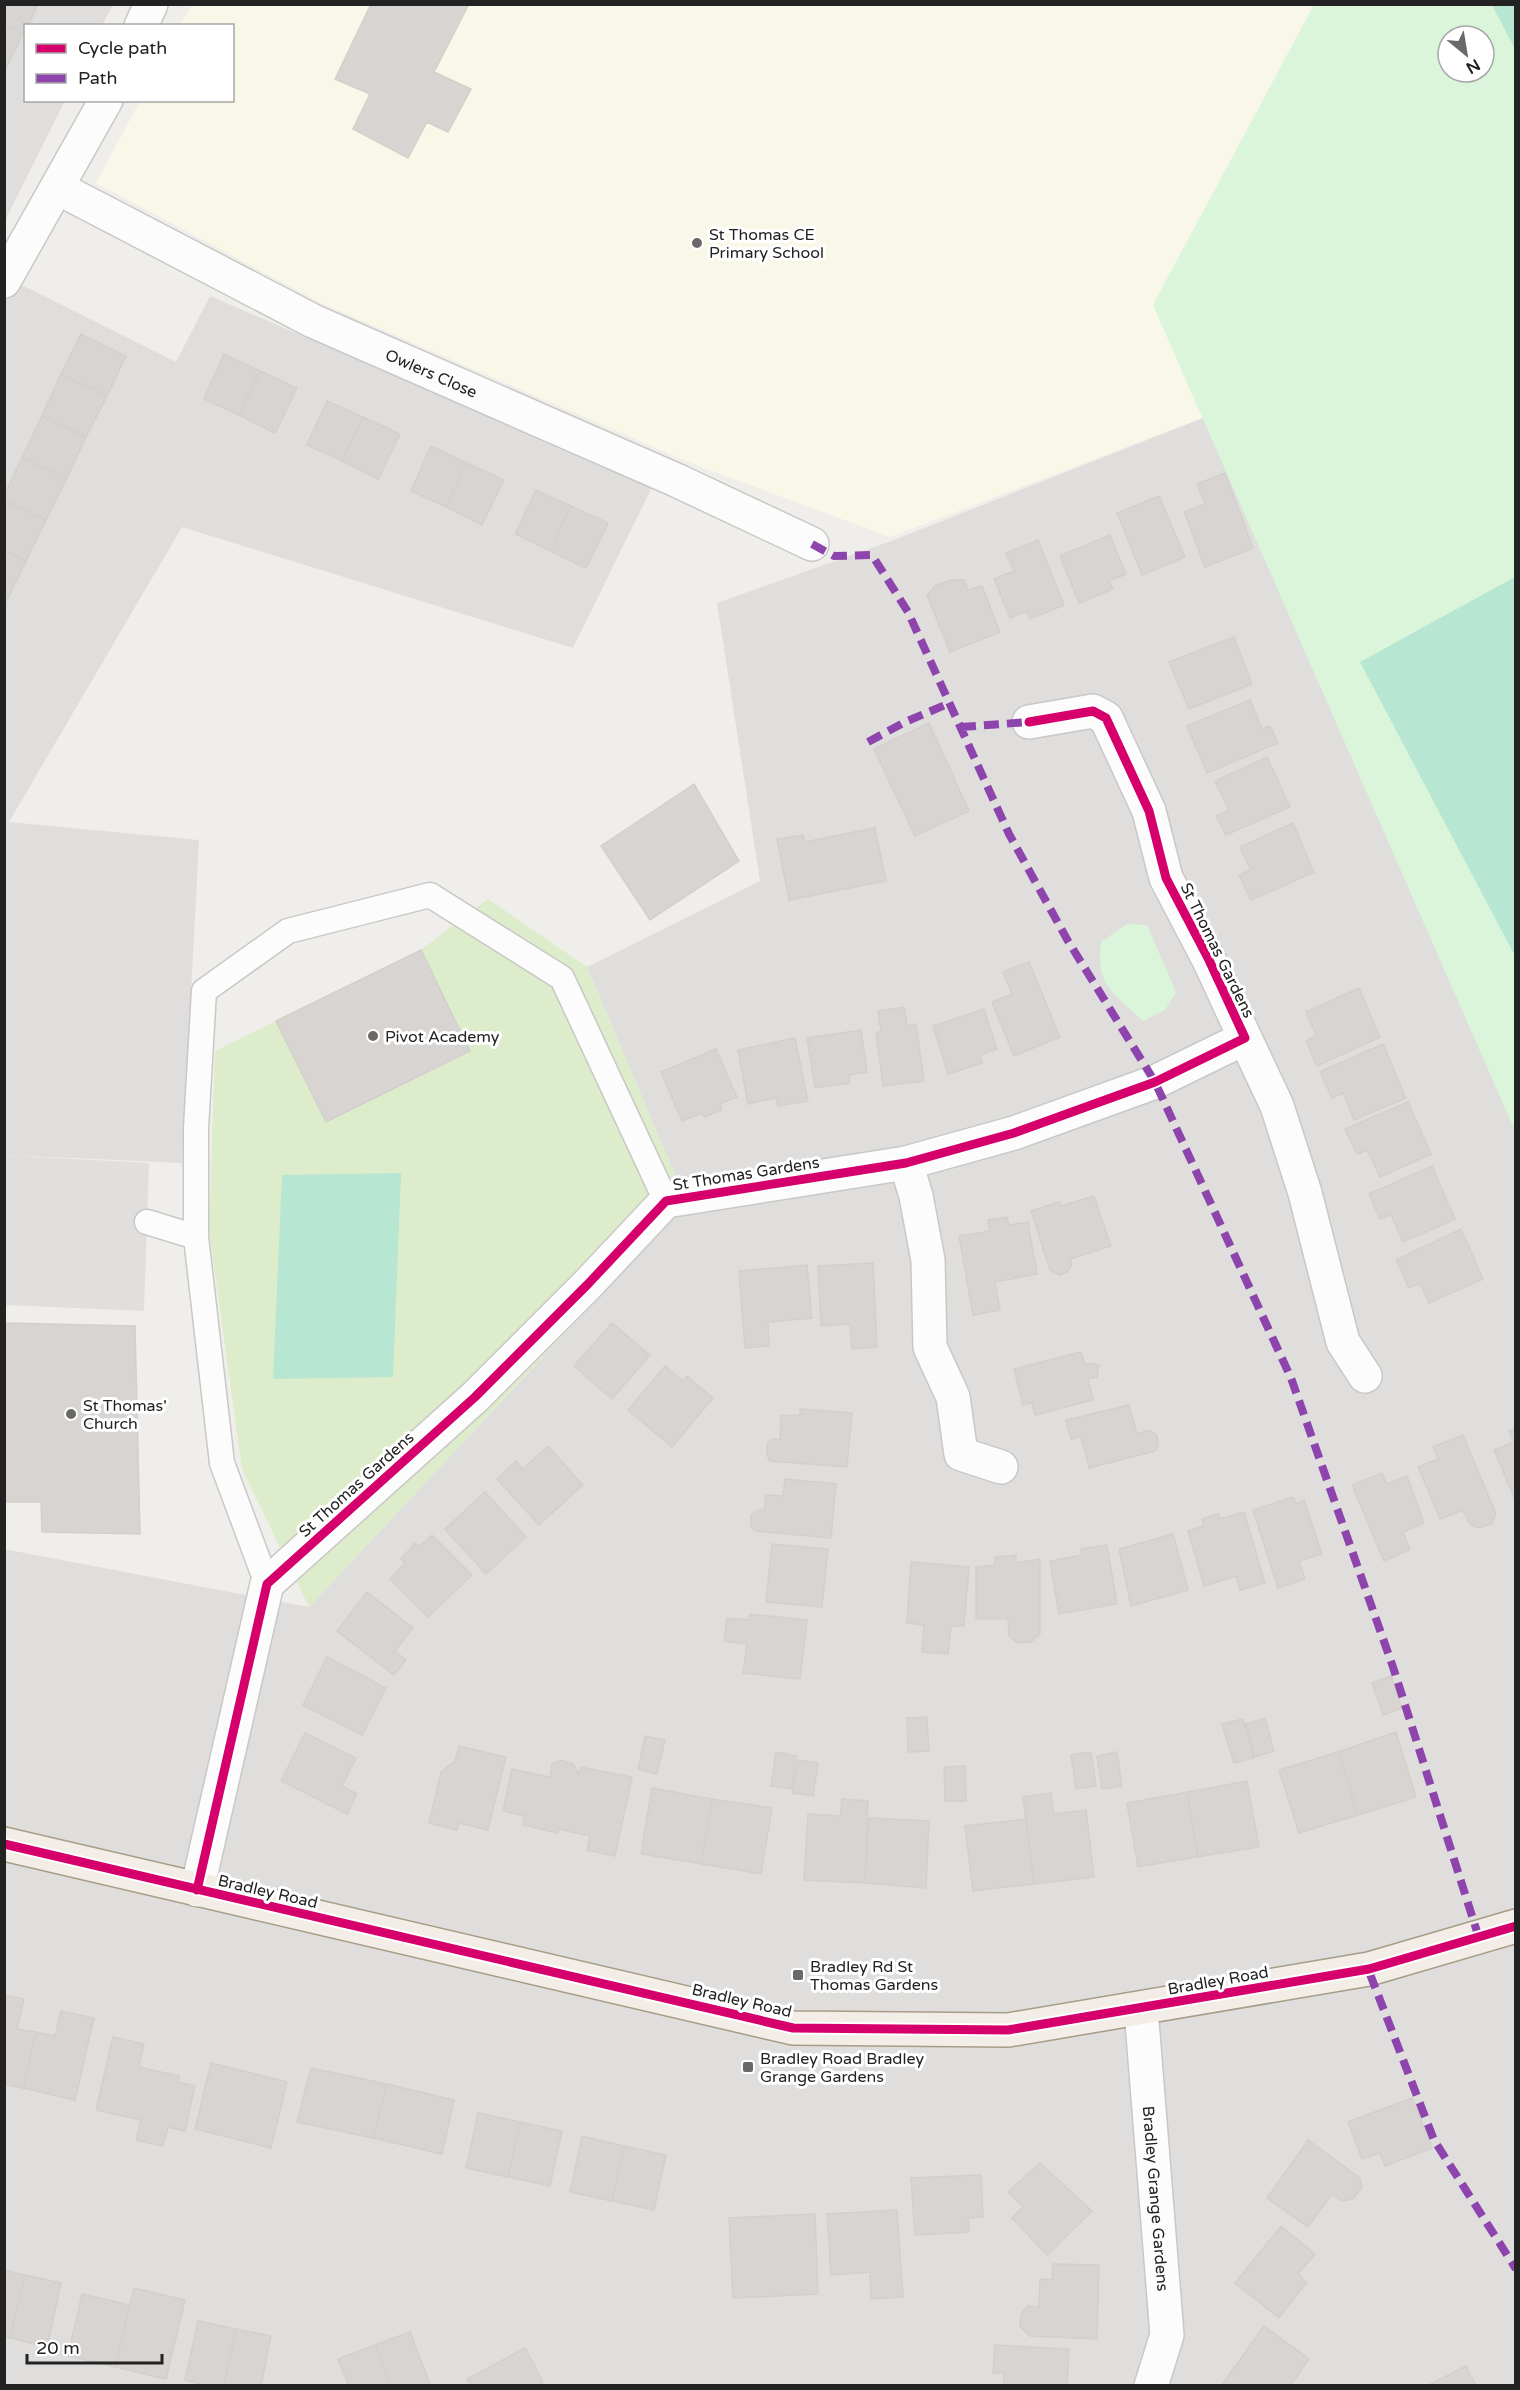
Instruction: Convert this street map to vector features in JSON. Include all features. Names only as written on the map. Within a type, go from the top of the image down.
[{"type":"main road","name":"Bradley Road","points":[[4,1845],[793,2028],[1008,2030],[1369,1969],[1515,1926]]},
{"type":"street","points":[[142,24],[151,4]]},
{"type":"street","points":[[4,281],[105,102]]},
{"type":"street","name":"Owlers Close","points":[[58,188],[314,321],[676,480],[812,544]]},
{"type":"street","name":"St Thomas Gardens","points":[[267,1584],[475,1396],[588,1284],[666,1201],[906,1163],[1014,1133],[1155,1082],[1245,1038],[1209,960],[1166,878],[1149,811],[1106,718],[1093,711],[1029,722]]},
{"type":"street","points":[[1245,1038],[1281,1117],[1305,1193],[1343,1342],[1365,1376]]},
{"type":"street","points":[[906,1163],[916,1196],[928,1260],[930,1347],[952,1397],[962,1454],[1002,1467]]},
{"type":"street","points":[[197,1890],[267,1584]]},
{"type":"street","name":"Bradley Grange Gardens","points":[[1142,2009],[1167,2336],[1151,2385]]},
{"type":"lane","points":[[267,1584],[222,1463],[196,1237],[196,1128],[204,992],[288,931],[430,895],[562,978],[666,1201]]},
{"type":"lane","points":[[147,1222],[196,1237]]},
{"type":"shaded area","points":[[5,5],[113,5],[103,24],[24,24],[24,102],[64,102],[5,221]]},
{"type":"shaded area","name":"St Thomas CE Primary School","points":[[192,5],[1314,5],[1153,305],[1213,414],[890,537],[688,462],[321,303],[96,183],[139,102],[234,102],[234,24],[181,24]]},
{"type":"shaded area","points":[[4,276],[176,362],[210,296],[652,487],[573,648],[182,527],[9,822],[199,840],[182,1163],[5,1155]]},
{"type":"shaded area","points":[[1213,414],[1515,1122],[1515,2385],[5,2385],[4,1549],[309,1607],[687,1203],[587,967],[760,881],[717,603],[894,540]]},
{"type":"shaded area","points":[[4,1155],[149,1163],[144,1311],[5,1305]]},
{"type":"green space","points":[[1314,5],[1515,5],[1515,1131],[1153,305]]},
{"type":"green space","points":[[1492,5],[1515,5],[1515,49]]},
{"type":"green space","points":[[1515,577],[1515,956],[1360,662]]},
{"type":"green space","points":[[488,899],[587,967],[687,1203],[309,1607],[242,1469],[209,1230],[215,1051],[276,1021],[326,1122],[470,1052],[421,950]]},
{"type":"green space","points":[[1127,924],[1147,925],[1176,992],[1165,1010],[1143,1021],[1115,995],[1104,979],[1101,969],[1101,942]]},
{"type":"green space","points":[[401,1173],[393,1377],[273,1379],[282,1175]]},
{"type":"building","points":[[4,4],[38,4],[29,24],[24,24],[23,34],[4,25]]},
{"type":"building","points":[[371,4],[469,4],[434,72],[471,89],[448,132],[427,122],[408,158],[353,129],[370,94],[335,79]]},
{"type":"building","points":[[4,25],[23,34],[4,72]]},
{"type":"building","points":[[81,334],[126,356],[107,396],[61,374]]},
{"type":"building","points":[[224,354],[260,371],[239,415],[204,399]]},
{"type":"building","points":[[260,371],[297,388],[275,433],[239,415]]},
{"type":"building","points":[[61,374],[107,396],[86,437],[42,416]]},
{"type":"building","points":[[327,401],[363,417],[342,461],[307,445]]},
{"type":"building","points":[[42,416],[86,437],[67,478],[22,458]]},
{"type":"building","points":[[363,417],[400,434],[378,479],[342,461]]},
{"type":"building","points":[[431,446],[467,463],[446,507],[411,491]]},
{"type":"building","points":[[22,458],[67,478],[46,520],[4,500],[4,495]]},
{"type":"building","points":[[467,463],[504,480],[482,525],[446,507]]},
{"type":"building","points":[[1225,473],[1253,548],[1205,567],[1184,512],[1205,504],[1197,484]]},
{"type":"building","points":[[536,490],[571,506],[550,551],[515,534]]},
{"type":"building","points":[[1159,496],[1185,557],[1142,575],[1117,513]]},
{"type":"building","points":[[4,500],[46,520],[26,561],[4,551]]},
{"type":"building","points":[[571,506],[608,523],[586,568],[550,551]]},
{"type":"building","points":[[1110,535],[1126,574],[1109,581],[1113,589],[1079,603],[1060,556]]},
{"type":"building","points":[[1038,540],[1064,605],[1030,619],[1027,611],[1010,618],[994,579],[1014,571],[1006,553]]},
{"type":"building","points":[[4,551],[26,561],[7,600],[4,599]]},
{"type":"building","points":[[951,580],[964,580],[968,590],[982,586],[1000,632],[950,652],[927,595],[935,586]]},
{"type":"building","points":[[1234,637],[1252,684],[1189,709],[1169,662]]},
{"type":"building","points":[[1250,700],[1262,729],[1270,726],[1278,743],[1207,773],[1187,726]]},
{"type":"building","points":[[929,723],[969,811],[915,836],[874,749]]},
{"type":"building","points":[[1267,757],[1290,807],[1226,835],[1216,816],[1229,810],[1215,781]]},
{"type":"building","points":[[694,784],[739,861],[650,920],[601,846]]},
{"type":"building","points":[[1293,823],[1314,872],[1251,900],[1239,875],[1251,870],[1240,847]]},
{"type":"building","points":[[875,828],[886,881],[789,900],[777,839],[803,835],[805,842]]},
{"type":"building","name":"Pivot Academy","points":[[421,950],[470,1051],[326,1122],[276,1021]]},
{"type":"building","points":[[1029,962],[1060,1037],[1014,1056],[992,1002],[1012,994],[1003,972]]},
{"type":"building","points":[[1359,988],[1380,1037],[1317,1066],[1306,1041],[1316,1035],[1306,1012]]},
{"type":"building","points":[[904,1007],[907,1026],[916,1024],[924,1081],[883,1086],[876,1033],[881,1031],[878,1011]]},
{"type":"building","points":[[984,1009],[997,1049],[980,1055],[982,1063],[948,1074],[933,1026]]},
{"type":"building","points":[[861,1030],[867,1072],[849,1075],[850,1083],[815,1088],[807,1038]]},
{"type":"building","points":[[795,1038],[808,1101],[778,1106],[776,1098],[748,1104],[738,1050]]},
{"type":"building","points":[[1383,1044],[1406,1098],[1354,1120],[1343,1093],[1332,1098],[1320,1072]]},
{"type":"building","points":[[716,1049],[737,1097],[720,1104],[722,1110],[704,1117],[702,1113],[682,1121],[661,1072]]},
{"type":"building","points":[[1408,1102],[1431,1154],[1380,1177],[1367,1150],[1357,1154],[1345,1129]]},
{"type":"building","points":[[1432,1166],[1455,1219],[1403,1242],[1391,1215],[1380,1219],[1369,1194]]},
{"type":"building","points":[[1094,1196],[1111,1246],[1070,1259],[1072,1265],[1067,1272],[1060,1275],[1050,1270],[1031,1211],[1059,1202],[1061,1206]]},
{"type":"building","points":[[1007,1217],[1009,1225],[1028,1222],[1037,1274],[995,1282],[1000,1310],[973,1315],[959,1236],[990,1231],[988,1220]]},
{"type":"building","points":[[1461,1229],[1483,1279],[1429,1303],[1420,1283],[1409,1288],[1396,1260]]},
{"type":"building","points":[[873,1263],[877,1347],[852,1349],[850,1324],[821,1326],[818,1266]]},
{"type":"building","points":[[807,1265],[812,1318],[768,1322],[769,1346],[745,1348],[739,1271]]},
{"type":"building","name":"St Thomas' Church","points":[[4,1323],[135,1326],[140,1534],[42,1532],[41,1502],[4,1502]]},
{"type":"building","points":[[612,1323],[650,1355],[612,1399],[574,1366]]},
{"type":"building","points":[[1081,1352],[1085,1365],[1094,1363],[1099,1366],[1097,1377],[1088,1379],[1093,1400],[1035,1415],[1032,1402],[1023,1405],[1014,1369]]},
{"type":"building","points":[[665,1366],[683,1381],[687,1376],[713,1398],[672,1447],[628,1410]]},
{"type":"building","points":[[1129,1405],[1137,1434],[1150,1430],[1157,1435],[1158,1445],[1155,1451],[1089,1468],[1081,1436],[1071,1439],[1066,1420]]},
{"type":"building","points":[[800,1409],[852,1413],[847,1467],[770,1461],[767,1455],[767,1444],[773,1439],[780,1440],[781,1416],[800,1415]]},
{"type":"building","points":[[1516,1428],[1516,1502],[1494,1450],[1514,1442],[1509,1431]]},
{"type":"building","points":[[1463,1435],[1496,1514],[1492,1524],[1479,1528],[1470,1525],[1463,1510],[1440,1519],[1418,1467],[1438,1459],[1433,1447]]},
{"type":"building","points":[[548,1446],[583,1485],[539,1525],[497,1479],[516,1461],[523,1469]]},
{"type":"building","points":[[1382,1473],[1387,1484],[1407,1476],[1424,1523],[1403,1532],[1410,1549],[1384,1561],[1352,1485]]},
{"type":"building","points":[[785,1479],[836,1484],[831,1538],[755,1531],[751,1526],[751,1515],[758,1510],[764,1510],[766,1495],[783,1496]]},
{"type":"building","points":[[485,1492],[526,1537],[486,1574],[445,1529]]},
{"type":"building","points":[[1293,1497],[1296,1504],[1304,1500],[1322,1554],[1299,1561],[1305,1579],[1278,1588],[1253,1510]]},
{"type":"building","points":[[1244,1512],[1265,1583],[1240,1590],[1236,1576],[1204,1586],[1188,1531],[1204,1526],[1202,1519],[1218,1514],[1220,1519]]},
{"type":"building","points":[[1173,1534],[1188,1590],[1131,1606],[1119,1549]]},
{"type":"building","points":[[432,1535],[472,1575],[428,1617],[390,1579],[405,1563],[401,1559],[415,1543],[419,1547]]},
{"type":"building","points":[[772,1544],[828,1549],[822,1607],[766,1602]]},
{"type":"building","points":[[1107,1545],[1117,1604],[1059,1614],[1050,1561],[1082,1555],[1081,1549]]},
{"type":"building","points":[[1016,1555],[1016,1563],[1040,1559],[1040,1634],[1031,1642],[1018,1643],[1009,1636],[1008,1619],[976,1619],[976,1567],[995,1565],[995,1557]]},
{"type":"building","points":[[911,1562],[969,1567],[964,1626],[951,1626],[948,1654],[922,1652],[924,1625],[907,1623]]},
{"type":"building","points":[[367,1592],[413,1628],[395,1651],[406,1660],[394,1675],[337,1631]]},
{"type":"building","points":[[750,1614],[807,1620],[800,1679],[743,1673],[747,1644],[724,1641],[727,1618],[749,1620]]},
{"type":"building","points":[[327,1657],[386,1688],[362,1735],[303,1705]]},
{"type":"building","points":[[1391,1676],[1402,1708],[1383,1715],[1372,1683]]},
{"type":"building","points":[[927,1717],[929,1751],[908,1752],[907,1718]]},
{"type":"building","points":[[1265,1718],[1274,1751],[1255,1757],[1246,1724]]},
{"type":"building","points":[[1243,1719],[1254,1758],[1234,1763],[1222,1724]]},
{"type":"building","points":[[1396,1732],[1416,1797],[1358,1815],[1338,1752]]},
{"type":"building","points":[[305,1733],[356,1758],[342,1786],[357,1794],[347,1814],[281,1781]]},
{"type":"building","points":[[645,1736],[665,1740],[657,1774],[638,1769]]},
{"type":"building","points":[[459,1746],[506,1757],[488,1830],[459,1823],[457,1830],[429,1823],[441,1772],[455,1761]]},
{"type":"building","points":[[776,1752],[796,1756],[792,1789],[771,1786]]},
{"type":"building","points":[[1091,1752],[1096,1786],[1076,1789],[1071,1755]]},
{"type":"building","points":[[1117,1752],[1122,1786],[1102,1789],[1097,1756]]},
{"type":"building","points":[[1338,1752],[1358,1815],[1299,1833],[1279,1770]]},
{"type":"building","points":[[560,1760],[573,1764],[579,1774],[581,1767],[632,1777],[615,1856],[587,1850],[590,1836],[558,1829],[558,1833],[523,1825],[525,1816],[503,1811],[512,1769],[550,1777],[552,1764]]},
{"type":"building","points":[[798,1760],[818,1763],[813,1796],[792,1793]]},
{"type":"building","points":[[965,1766],[966,1801],[945,1801],[944,1767]]},
{"type":"building","points":[[1247,1781],[1259,1847],[1198,1857],[1187,1792]]},
{"type":"building","points":[[652,1788],[712,1799],[701,1864],[641,1854]]},
{"type":"building","points":[[1187,1792],[1198,1857],[1138,1867],[1127,1803]]},
{"type":"building","points":[[1051,1793],[1054,1814],[1086,1810],[1094,1877],[1034,1884],[1023,1797]]},
{"type":"building","points":[[712,1799],[772,1808],[761,1874],[701,1864]]},
{"type":"building","points":[[842,1799],[868,1801],[865,1883],[804,1880],[808,1814],[840,1816]]},
{"type":"building","points":[[869,1818],[929,1821],[926,1888],[865,1883]]},
{"type":"building","points":[[1026,1819],[1034,1884],[973,1891],[965,1826]]},
{"type":"building","points":[[4,1995],[24,1999],[17,2029],[36,2032],[23,2088],[4,2084]]},
{"type":"building","points":[[61,2011],[94,2018],[75,2100],[23,2088],[36,2032],[55,2036]]},
{"type":"building","points":[[113,2037],[144,2044],[139,2067],[179,2076],[178,2082],[195,2086],[185,2131],[168,2127],[163,2146],[136,2140],[141,2120],[96,2110]]},
{"type":"building","points":[[211,2063],[287,2082],[271,2148],[195,2129]]},
{"type":"building","points":[[311,2068],[387,2084],[373,2138],[297,2122]]},
{"type":"building","points":[[387,2084],[454,2100],[442,2154],[373,2138]]},
{"type":"building","points":[[1412,2098],[1432,2148],[1385,2166],[1380,2153],[1362,2159],[1348,2122]]},
{"type":"building","points":[[478,2113],[520,2122],[508,2177],[466,2168]]},
{"type":"building","points":[[520,2122],[562,2131],[550,2186],[508,2177]]},
{"type":"building","points":[[582,2136],[624,2146],[612,2201],[570,2192]]},
{"type":"building","points":[[1308,2140],[1360,2178],[1362,2187],[1353,2199],[1342,2201],[1332,2194],[1308,2227],[1267,2198]]},
{"type":"building","points":[[624,2146],[666,2155],[654,2210],[612,2201]]},
{"type":"building","points":[[1040,2163],[1092,2211],[1047,2255],[1012,2218],[1023,2207],[1008,2192]]},
{"type":"building","points":[[981,2175],[983,2217],[968,2218],[969,2232],[915,2235],[911,2178]]},
{"type":"building","points":[[897,2210],[903,2297],[871,2299],[870,2272],[831,2275],[827,2214]]},
{"type":"building","points":[[815,2214],[818,2294],[733,2298],[729,2218]]},
{"type":"building","points":[[1281,2226],[1315,2254],[1298,2274],[1307,2282],[1279,2318],[1235,2283]]},
{"type":"building","points":[[1053,2264],[1099,2265],[1097,2339],[1030,2336],[1020,2327],[1021,2314],[1028,2306],[1039,2307],[1040,2279],[1052,2280]]},
{"type":"building","points":[[4,2270],[25,2275],[10,2338],[4,2337]]},
{"type":"building","points":[[25,2275],[61,2283],[47,2347],[10,2338]]},
{"type":"building","points":[[134,2288],[185,2300],[166,2379],[115,2367]]},
{"type":"building","points":[[82,2294],[130,2305],[115,2367],[68,2356]]},
{"type":"building","points":[[198,2321],[236,2329],[224,2386],[208,2386],[185,2380]]},
{"type":"building","points":[[1264,2326],[1309,2359],[1290,2386],[1221,2386]]},
{"type":"building","points":[[236,2329],[271,2336],[261,2386],[224,2386]]},
{"type":"building","points":[[410,2332],[431,2386],[391,2386],[375,2345]]},
{"type":"building","points":[[375,2345],[391,2386],[349,2386],[338,2359]]},
{"type":"building","points":[[995,2345],[1069,2349],[1067,2386],[1003,2386],[1004,2373],[993,2373]]},
{"type":"building","points":[[525,2348],[543,2382],[537,2386],[471,2386],[467,2379]]},
{"type":"building","points":[[1466,2366],[1476,2386],[1427,2386]]},
{"type":"marked path","points":[[812,544],[834,556],[872,555],[908,612],[1009,834],[1068,941],[1155,1082],[1291,1378],[1393,1667],[1479,1938]]},
{"type":"marked path","points":[[868,742],[905,722],[950,703]]},
{"type":"marked path","points":[[961,727],[1029,722]]},
{"type":"marked path","points":[[1370,1974],[1434,2140],[1516,2269]]},
{"type":"cycle path","points":[[197,1890],[267,1584],[475,1397],[588,1284],[666,1201],[906,1163],[1014,1133],[1155,1082],[1245,1038],[1209,960],[1166,878],[1149,811],[1106,718],[1093,711],[1029,722]]},
{"type":"cycle path","points":[[4,1844],[793,2028],[1008,2030],[1369,1969],[1516,1926]]},
{"type":"place","name":"St Thomas CE Primary School","points":[[697,243]]},
{"type":"place","name":"Pivot Academy","points":[[373,1036]]},
{"type":"place","name":"St Thomas' Church","points":[[71,1414]]},
{"type":"place","name":"Bradley Rd St Thomas Gardens","points":[[798,1975]]},
{"type":"place","name":"Bradley Road Bradley Grange Gardens","points":[[748,2067]]}]
